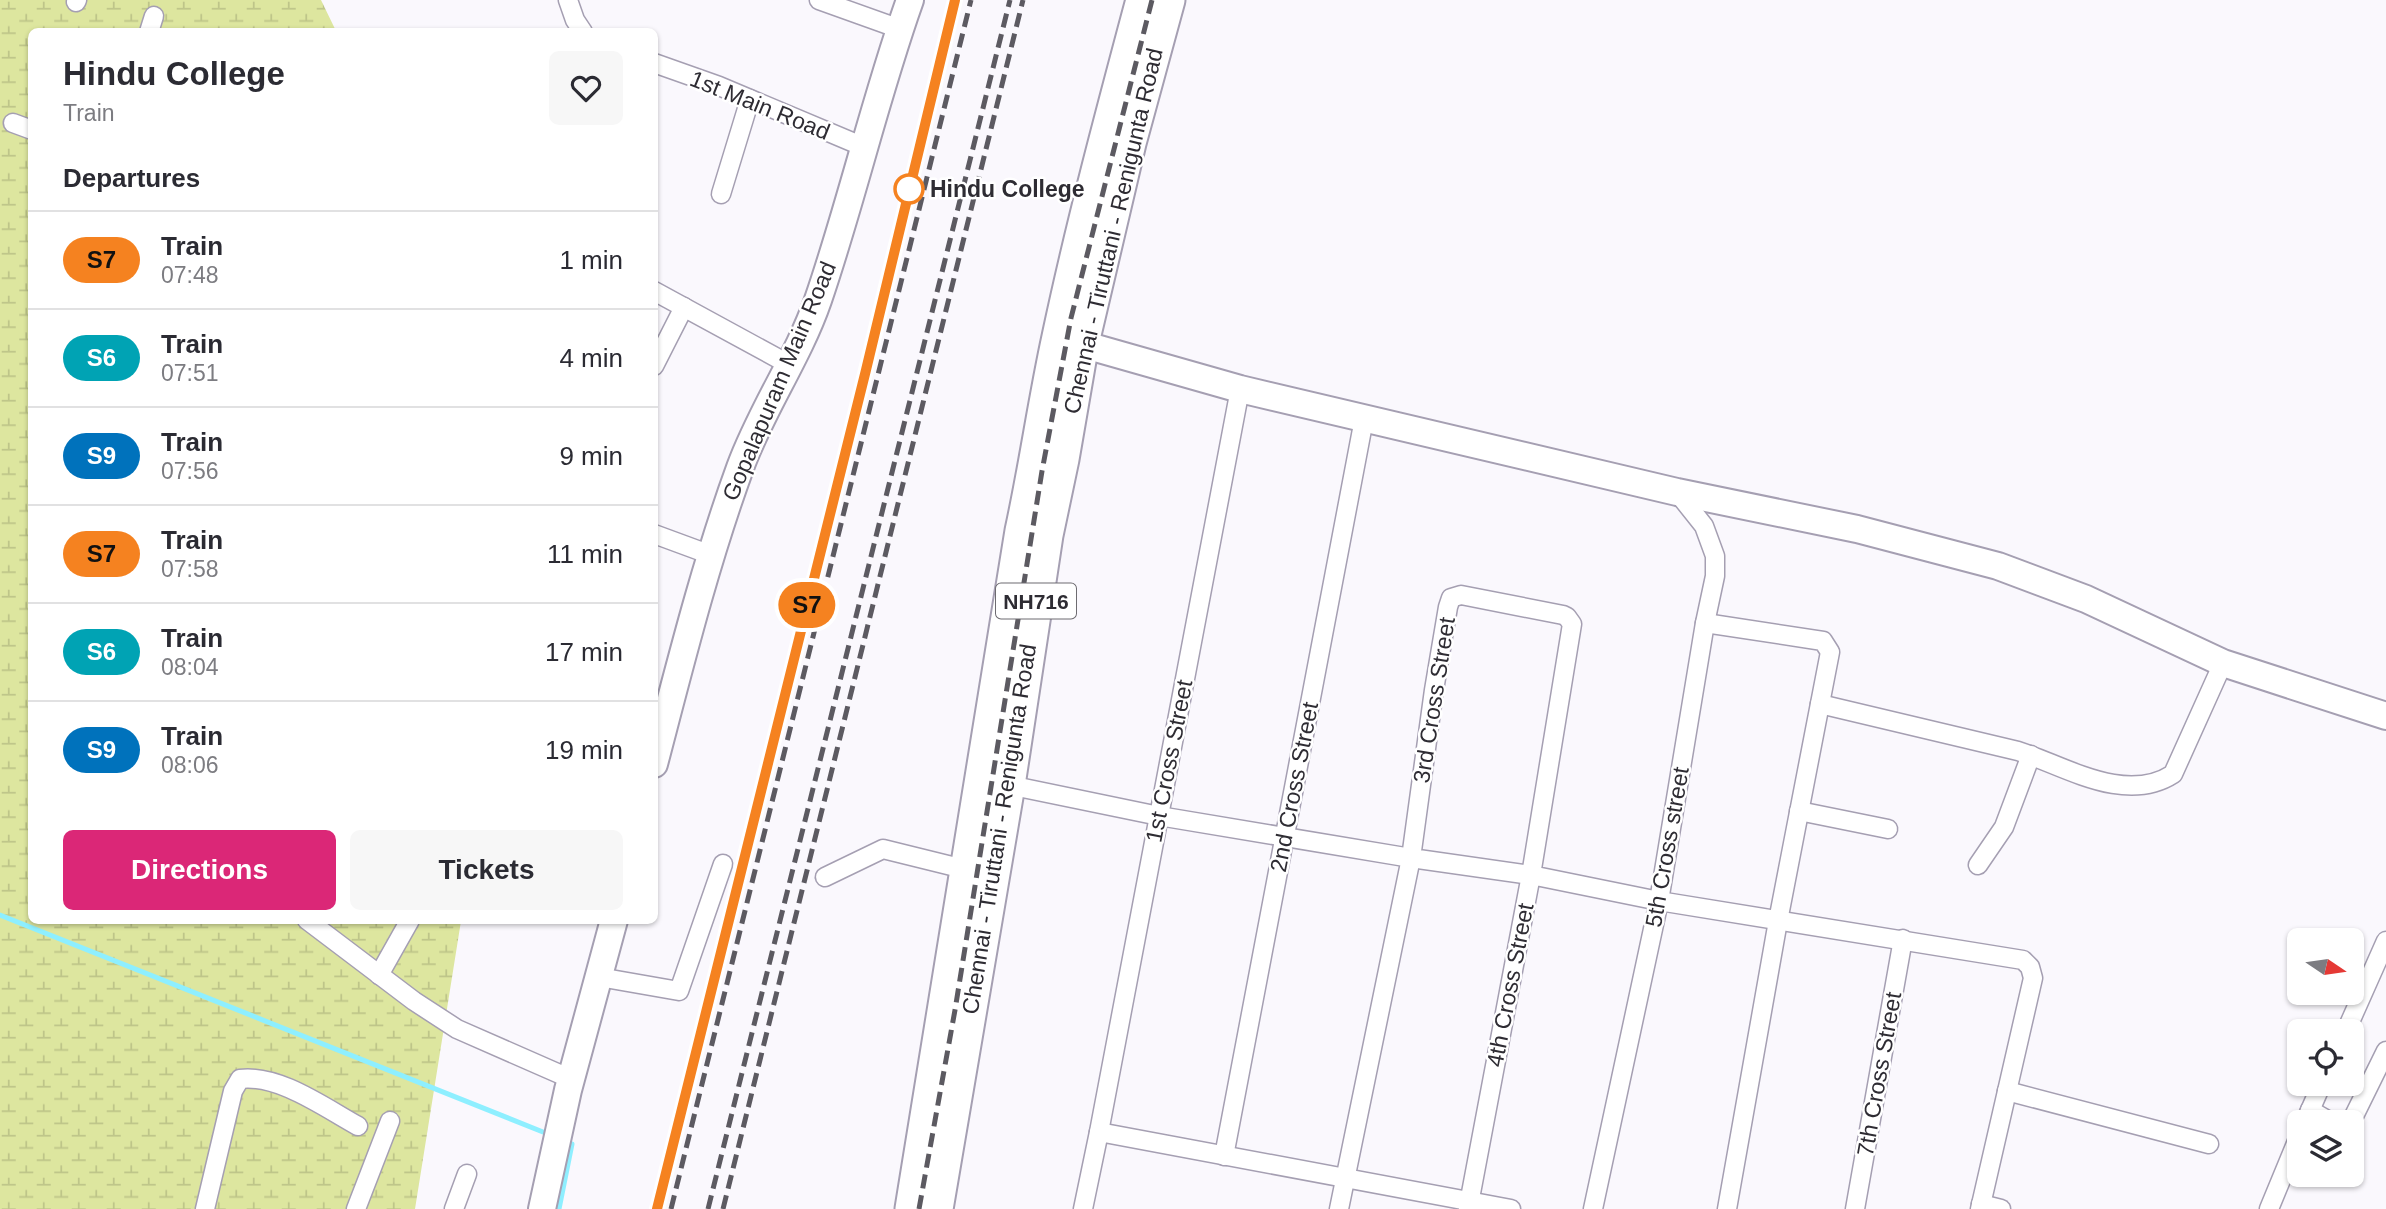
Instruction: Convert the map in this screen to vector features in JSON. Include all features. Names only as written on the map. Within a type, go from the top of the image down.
[{"type":"highway","name":"Chennai - Tiruttani - Renigunta Road","points":[[1070,340],[1106,137],[1143,0]]},
{"type":"highway","name":"Chennai - Tiruttani - Renigunta Road","points":[[936,1209],[995,782],[1022,531],[1038,454],[1168,0]]},
{"type":"highway","name":"Chennai - Tiruttani - Renigunta Road","points":[[912,1209],[968,870],[995,782]]},
{"type":"street","points":[[568,0],[580,28]]},
{"type":"street","points":[[820,0],[900,29]]},
{"type":"street","name":"Gopalapuram Main Road","points":[[658,749],[711,555],[740,467],[761,418],[790,365],[817,302],[910,0]]},
{"type":"street","name":"1st Main Road","points":[[658,64],[750,99],[864,147]]},
{"type":"street","points":[[721,194],[750,99]]},
{"type":"street","points":[[13,123],[28,129]]},
{"type":"street","points":[[658,293],[790,365]]},
{"type":"street","points":[[658,358],[684,307]]},
{"type":"street","points":[[1070,340],[1240,389],[1677,492],[1857,528],[1998,566],[2086,598],[2223,663],[2386,716]]},
{"type":"street","name":"1st Cross Street","points":[[1083,1209],[1240,389]]},
{"type":"street","name":"2nd Cross Street","points":[[1224,1156],[1364,419]]},
{"type":"street","name":"5th Cross street","points":[[1593,1209],[1658,901],[1715,576],[1715,556],[1703,526],[1677,492]]},
{"type":"street","points":[[658,535],[711,555]]},
{"type":"street","name":"3rd Cross Street","points":[[1411,858],[1434,690],[1451,598],[1461,595],[1563,615],[1570,620],[1572,624],[1551,760]]},
{"type":"street","points":[[1705,623],[1823,641],[1830,652],[1778,921],[1727,1209]]},
{"type":"street","points":[[1819,704],[2031,755],[2075,773],[2110,783],[2140,786],[2161,782],[2173,774],[2223,663]]},
{"type":"street","points":[[1978,865],[2004,827],[2031,755]]},
{"type":"street","name":"4th Cross Street","points":[[1469,1205],[1551,760]]},
{"type":"street","points":[[995,782],[1159,816],[1531,875],[1658,901],[2023,960],[2030,967],[2033,978],[1981,1206],[2001,1209]]},
{"type":"street","points":[[1799,811],[1888,829]]},
{"type":"street","points":[[825,877],[883,849],[968,870]]},
{"type":"street","points":[[1339,1209],[1411,858]]},
{"type":"street","points":[[599,976],[679,991],[723,864]]},
{"type":"street","points":[[312,924],[457,1029],[571,1079]]},
{"type":"street","points":[[379,975],[408,924]]},
{"type":"street","points":[[542,1209],[571,1079],[613,924]]},
{"type":"street","name":"7th Cross Street","points":[[1855,1209],[1903,939]]},
{"type":"street","points":[[2351,1019],[2386,941]]},
{"type":"street","points":[[2357,1110],[2386,1051]]},
{"type":"street","points":[[205,1209],[233,1091],[240,1079],[254,1077],[281,1085],[358,1126]]},
{"type":"street","points":[[2007,1091],[2209,1144]]},
{"type":"street","points":[[356,1209],[390,1121]]},
{"type":"street","points":[[1099,1132],[1345,1178],[1469,1205],[1511,1209]]},
{"type":"street","points":[[2269,1209],[2287,1165]]},
{"type":"street","points":[[454,1209],[467,1174]]},
{"type":"green space","points":[[0,0],[321,0],[335,28],[28,28],[28,924],[461,924],[415,1209],[0,1209]]},
{"type":"waterway","points":[[0,915],[543,1132]]},
{"type":"waterway","points":[[559,1209],[572,1144]]},
{"type":"railway","points":[[657,1209],[866,370],[955,0]]},
{"type":"railway","points":[[671,1209],[971,0]]},
{"type":"railway","points":[[708,1209],[1010,0]]},
{"type":"railway","points":[[723,1209],[1023,0]]},
{"type":"railway","points":[[919,1209],[955,1010],[1042,471],[1071,318],[1152,0]]},
{"type":"train","name":"S7","points":[[657,1209],[866,370],[955,0]]},
{"type":"place","name":"Hindu College","points":[[909,189]]}]
